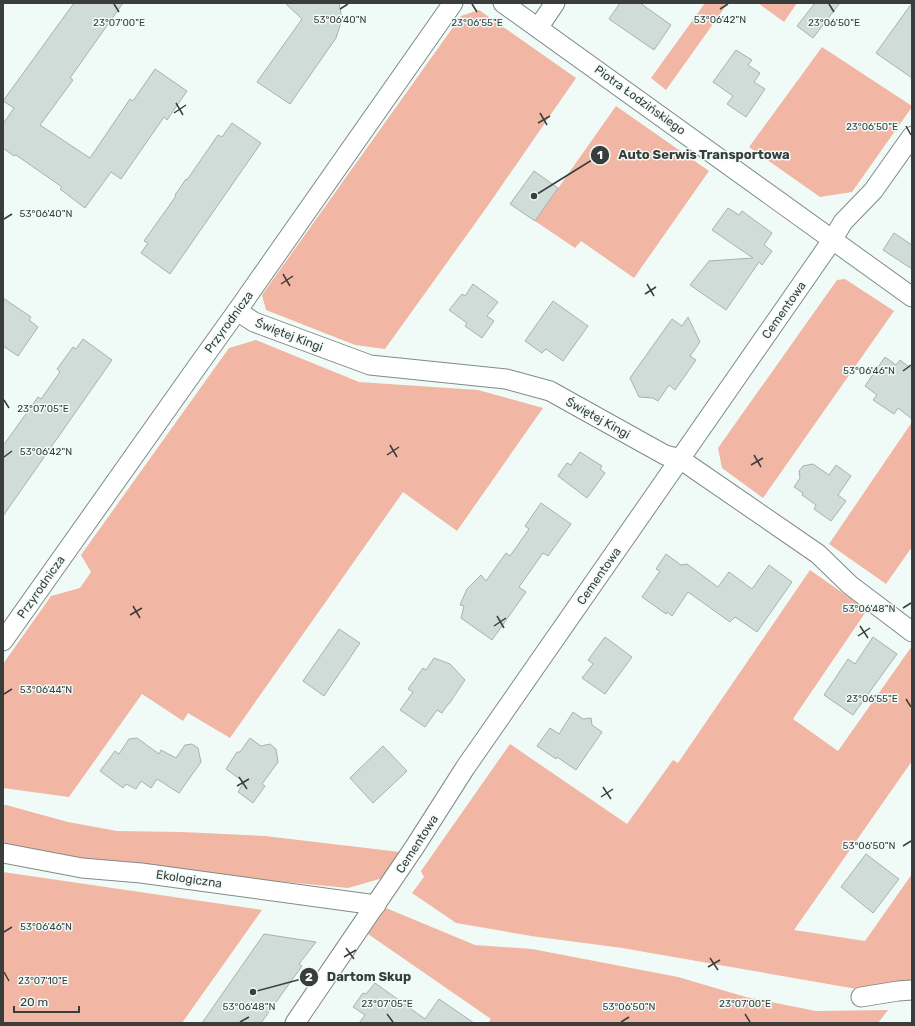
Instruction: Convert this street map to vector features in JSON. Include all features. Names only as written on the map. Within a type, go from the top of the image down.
[{"type":"street","name":"Przyrodnicza","points":[[3,641],[185,383],[237,312],[453,3]]},
{"type":"street","name":"Piotra Łodzińskiego","points":[[503,3],[912,296]]},
{"type":"street","points":[[538,28],[556,3]]},
{"type":"street","name":"Cementowa","points":[[295,1023],[414,848],[465,768],[833,239],[843,222],[873,191],[912,136]]},
{"type":"street","name":"Świętej Kingi","points":[[237,312],[254,322],[370,365],[506,379],[550,391],[665,455],[680,460],[818,554],[850,586],[912,632]]},
{"type":"street","name":"Ekologiczna","points":[[3,853],[82,868],[140,873],[376,905]]},
{"type":"street","points":[[861,997],[912,990]]},
{"type":"shaded area","points":[[705,3],[728,3],[666,90],[651,78]]},
{"type":"shaded area","points":[[758,3],[797,3],[784,22]]},
{"type":"shaded area","points":[[479,10],[576,78],[489,204],[385,349],[355,345],[266,310],[262,295],[461,16]]},
{"type":"shaded area","points":[[822,47],[912,107],[852,192],[820,197],[749,147]]},
{"type":"shaded area","points":[[616,106],[709,171],[634,278],[581,241],[575,248],[535,221]]},
{"type":"shaded area","points":[[845,279],[894,311],[763,498],[722,468],[718,448],[837,280]]},
{"type":"shaded area","points":[[256,340],[359,382],[478,390],[543,408],[457,531],[403,492],[230,738],[188,713],[183,721],[142,694],[69,797],[3,788],[3,664],[51,596],[80,588],[91,572],[81,555],[229,348]]},
{"type":"shaded area","points":[[912,422],[912,547],[886,584],[829,544]]},
{"type":"shaded area","points":[[810,570],[867,610],[793,719],[838,751],[912,646],[912,761],[794,930],[865,941],[912,874],[912,981],[874,992],[622,948],[531,936],[456,923],[412,893],[424,877],[421,871],[510,744],[627,824],[673,760],[678,763]]},
{"type":"shaded area","points":[[3,805],[68,822],[117,831],[265,836],[400,852],[383,878],[348,888],[213,875],[44,855],[3,845]]},
{"type":"shaded area","points":[[3,872],[262,910],[182,1023],[3,1023]]},
{"type":"shaded area","points":[[386,908],[475,945],[532,949],[678,977],[746,997],[816,1011],[888,1010],[878,1023],[488,1023],[491,1019],[368,934]]},
{"type":"building","points":[[74,3],[123,3],[70,78],[73,80],[40,125],[90,158],[130,99],[133,101],[155,69],[187,91],[167,120],[164,117],[121,179],[111,172],[85,208],[60,189],[62,187],[16,155],[14,156],[3,148],[3,124],[14,108],[3,101]]},
{"type":"building","points":[[285,3],[339,3],[342,19],[336,38],[290,104],[257,82],[302,19]]},
{"type":"building","points":[[620,3],[640,3],[671,25],[654,50],[609,19]]},
{"type":"building","points":[[815,3],[840,3],[813,38],[797,26]]},
{"type":"building","points":[[912,3],[912,78],[876,53]]},
{"type":"building","points":[[736,50],[752,60],[748,65],[760,73],[754,82],[765,89],[746,117],[727,104],[733,96],[713,82]]},
{"type":"building","points":[[232,123],[261,143],[170,274],[141,253],[148,243],[144,241],[218,135],[222,137]]},
{"type":"building","points":[[534,171],[558,188],[535,221],[510,204]]},
{"type":"building","points":[[728,208],[739,215],[742,211],[772,233],[764,245],[772,251],[762,265],[759,262],[726,310],[690,285],[709,261],[753,258],[712,230]]},
{"type":"building","points":[[894,233],[912,245],[912,269],[883,250]]},
{"type":"building","points":[[473,284],[498,302],[487,316],[494,321],[482,338],[465,326],[467,323],[449,310],[462,294],[465,296]]},
{"type":"building","points":[[3,298],[31,317],[29,320],[38,327],[18,356],[3,346]]},
{"type":"building","points":[[553,301],[588,326],[563,361],[546,349],[542,353],[525,341]]},
{"type":"building","points":[[688,317],[700,342],[690,356],[696,360],[675,390],[669,385],[658,401],[653,398],[639,397],[630,378],[672,319],[682,326]]},
{"type":"building","points":[[83,339],[112,360],[3,516],[3,446],[38,397],[41,399],[60,372],[57,369],[73,347],[76,349]]},
{"type":"building","points":[[885,357],[896,365],[900,360],[912,369],[912,419],[898,408],[894,414],[873,400],[877,395],[865,386]]},
{"type":"building","points":[[580,452],[602,466],[600,469],[605,473],[587,498],[558,476],[567,463],[571,465]]},
{"type":"building","points":[[813,464],[829,475],[836,465],[851,476],[838,495],[846,501],[831,521],[814,509],[816,505],[794,487],[800,478],[799,471],[803,466]]},
{"type":"building","points":[[541,503],[571,524],[548,556],[543,553],[519,587],[526,592],[492,640],[461,618],[464,606],[460,605],[467,589],[481,575],[486,581],[506,553],[510,556],[529,529],[525,526]]},
{"type":"building","points":[[666,554],[681,565],[687,564],[718,587],[729,572],[752,589],[769,565],[792,582],[757,632],[735,617],[730,622],[688,592],[672,616],[667,612],[666,614],[642,597],[660,571],[656,569]]},
{"type":"building","points":[[339,629],[360,643],[324,696],[303,681]]},
{"type":"building","points":[[605,637],[632,657],[605,694],[582,678],[593,664],[588,660]]},
{"type":"building","points":[[873,637],[897,654],[853,715],[824,695],[848,659],[855,664]]},
{"type":"building","points":[[434,658],[450,664],[465,680],[442,713],[437,710],[425,727],[400,710],[413,692],[408,689],[423,668],[426,670]]},
{"type":"building","points":[[573,712],[583,719],[591,718],[592,725],[602,732],[576,770],[537,746],[550,728],[559,734]]},
{"type":"building","points":[[137,738],[159,754],[161,750],[176,758],[185,745],[192,744],[198,748],[201,762],[179,793],[157,779],[151,788],[141,781],[136,789],[126,784],[123,788],[100,771],[115,751],[119,754],[129,739]]},
{"type":"building","points":[[250,738],[261,746],[270,744],[276,749],[278,762],[262,784],[265,786],[253,803],[238,792],[244,782],[226,769],[237,752],[240,752]]},
{"type":"building","points":[[383,746],[407,771],[373,803],[350,778]]},
{"type":"building","points":[[866,854],[899,879],[873,913],[841,887]]},
{"type":"building","points":[[264,934],[316,942],[299,964],[302,966],[261,1023],[202,1023]]},
{"type":"building","points":[[375,983],[425,1019],[439,999],[474,1023],[359,1023],[365,1015],[353,1007],[363,993],[366,994]]},
{"type":"place","name":"Auto Serwis Transportowa","points":[[534,196]]},
{"type":"place","name":"Dartom Skup","points":[[253,992]]}]
